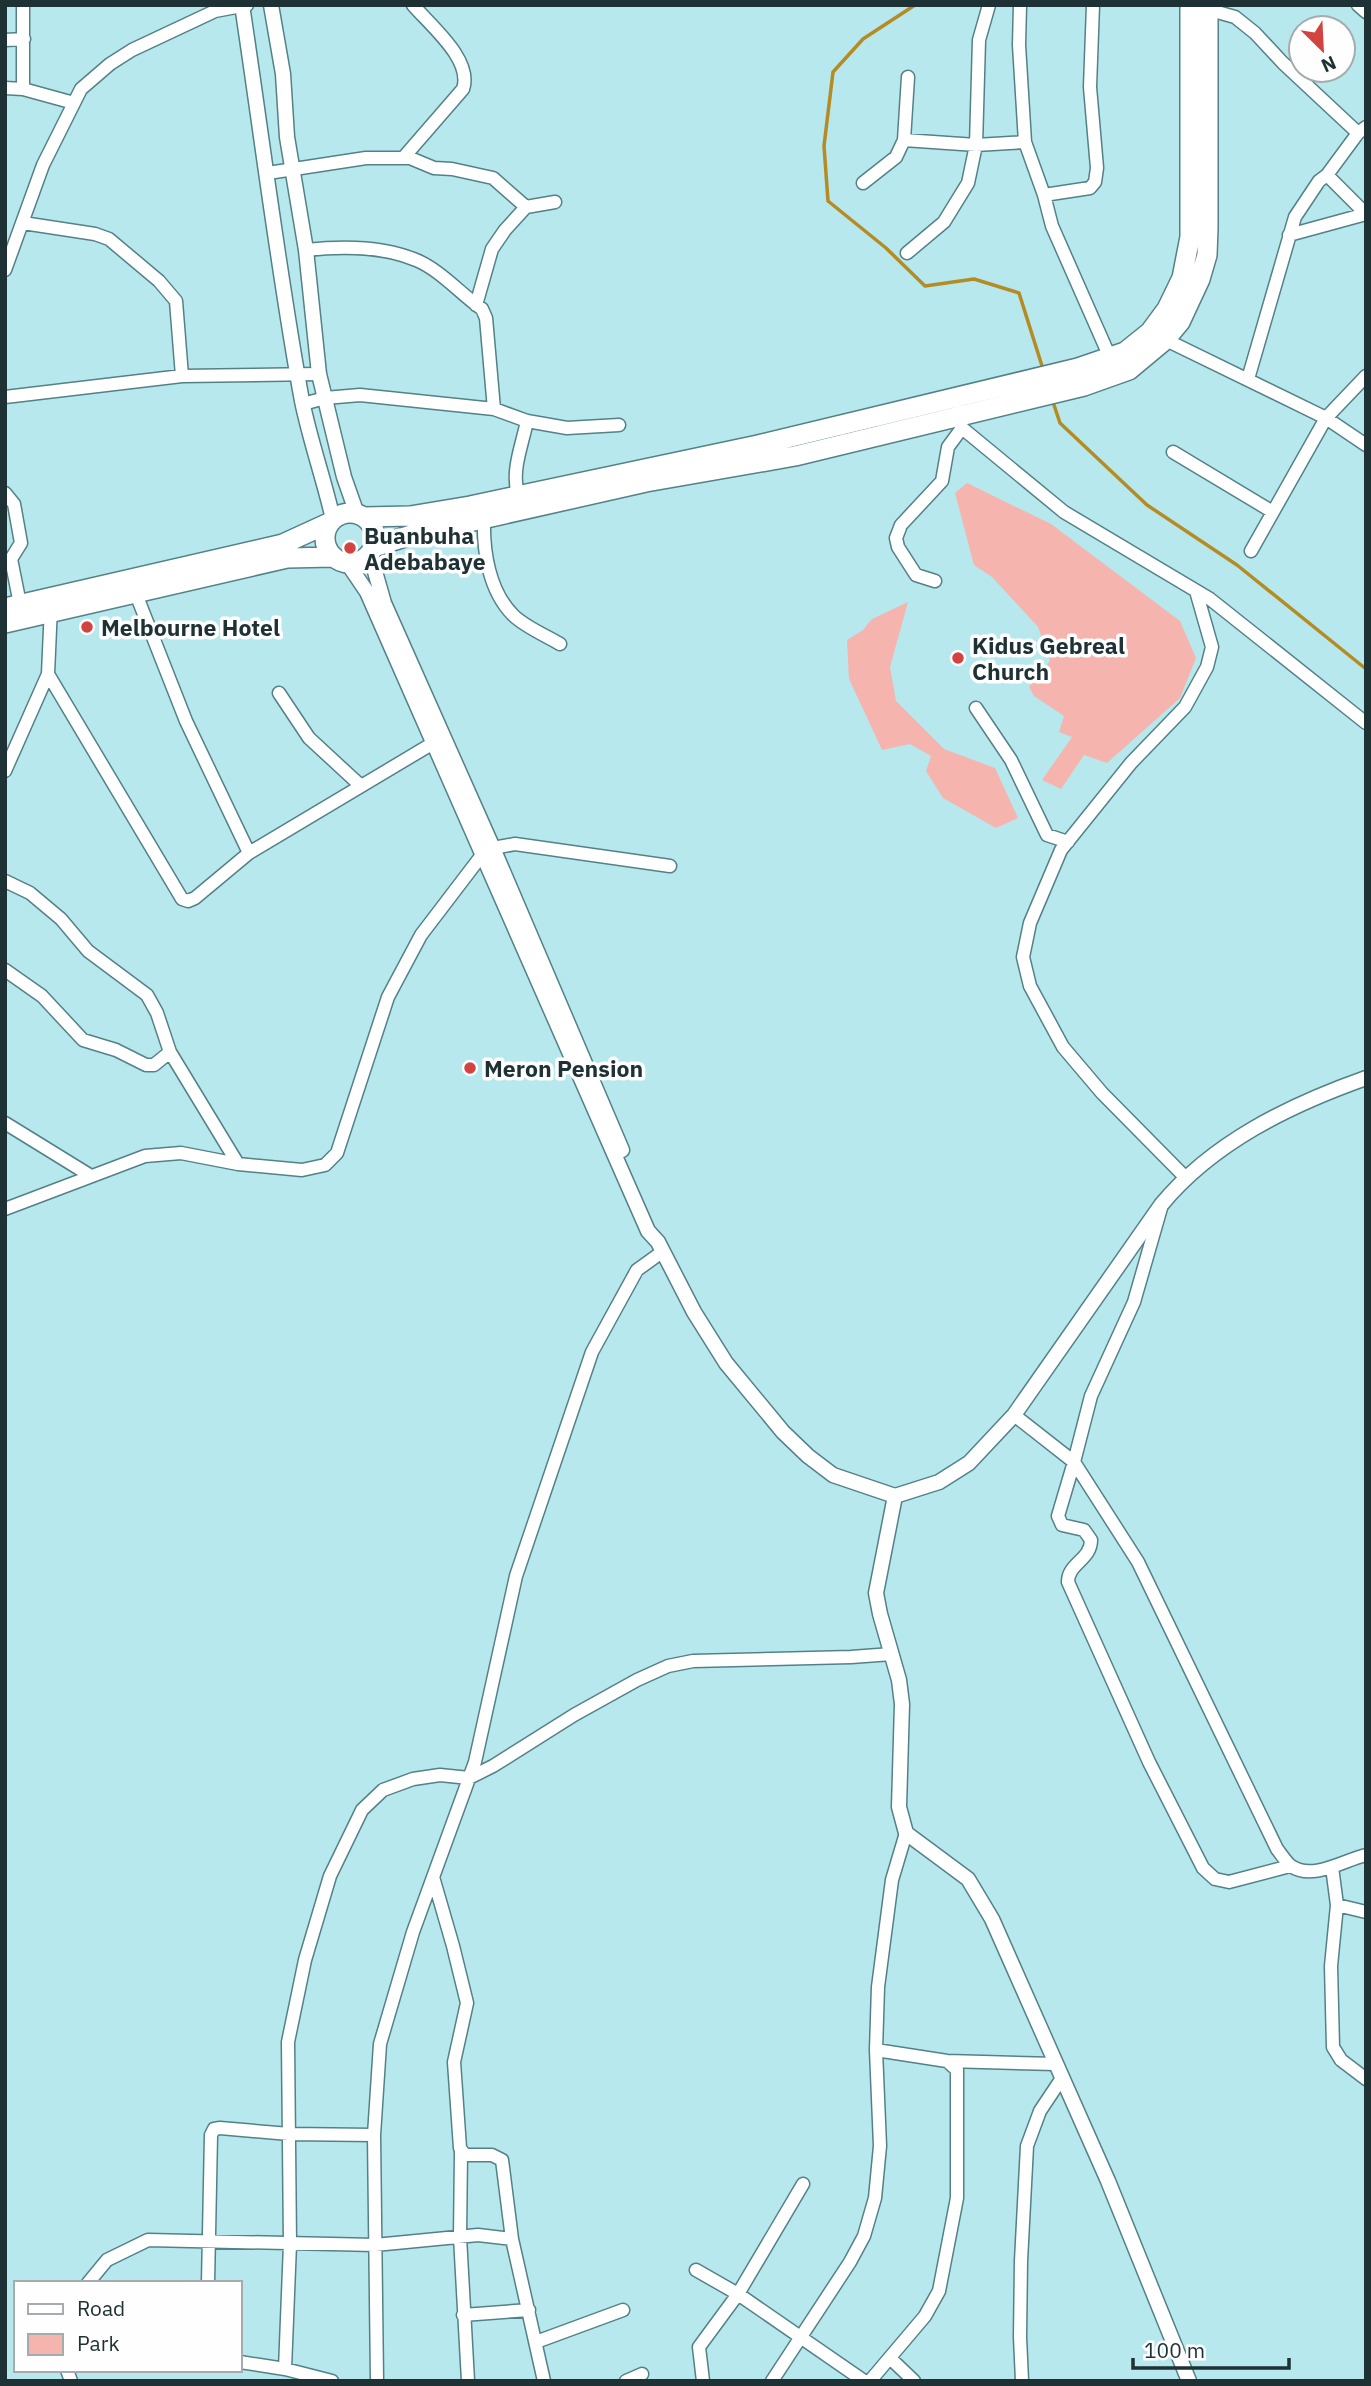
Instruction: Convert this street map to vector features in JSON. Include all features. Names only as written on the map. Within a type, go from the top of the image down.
[{"type":"highway","points":[[5,623],[51,605],[283,544],[341,515],[410,516],[692,466],[758,445],[959,414],[1011,394],[1114,366],[1125,352],[1158,336],[1182,278],[1190,237],[1199,7]]},
{"type":"highway","points":[[13,606],[51,605],[136,594],[287,558],[356,563],[372,551],[411,535],[485,519],[644,475]]},
{"type":"highway","points":[[361,515],[375,531],[372,551]]},
{"type":"highway","points":[[332,521],[325,534],[325,542],[340,560]]},
{"type":"street","points":[[23,5],[23,89]]},
{"type":"street","points":[[271,5],[283,74],[287,137],[306,250],[319,374],[344,477],[361,515]]},
{"type":"street","points":[[404,158],[463,89],[466,81],[461,61],[414,5]]},
{"type":"street","points":[[907,253],[944,222],[968,183],[976,145],[979,40],[989,5]]},
{"type":"street","points":[[1020,5],[1019,45],[1025,142],[1052,226],[1114,366]]},
{"type":"street","points":[[1044,195],[1090,188],[1095,182],[1097,168],[1090,87],[1093,5]]},
{"type":"street","points":[[1358,5],[1366,12]]},
{"type":"street","points":[[5,270],[43,165],[74,103],[90,80],[132,50],[215,11],[244,6],[271,210],[298,375],[332,521]]},
{"type":"street","points":[[1199,7],[1234,17],[1362,130],[1327,175],[1319,181],[1295,217],[1248,379]]},
{"type":"street","points":[[5,40],[24,39]]},
{"type":"street","points":[[863,183],[896,157],[904,140],[908,77]]},
{"type":"street","points":[[5,88],[23,89],[74,103]]},
{"type":"street","points":[[904,140],[976,145],[1025,142]]},
{"type":"street","points":[[268,173],[366,158],[404,158],[435,168],[493,178],[526,207]]},
{"type":"street","points":[[1289,235],[1366,214],[1327,175]]},
{"type":"street","points":[[476,305],[492,249],[505,230],[526,207],[555,202]]},
{"type":"street","points":[[23,223],[95,234],[109,239],[159,281],[176,301],[182,376]]},
{"type":"street","points":[[306,250],[328,247],[380,250],[417,260],[482,309],[486,318],[494,410]]},
{"type":"street","points":[[1158,336],[1326,418],[1366,445]]},
{"type":"street","points":[[5,397],[182,376],[319,374]]},
{"type":"street","points":[[1251,551],[1326,418],[1366,376]]},
{"type":"street","points":[[303,404],[325,398],[360,395],[494,410],[527,421],[567,428],[619,425]]},
{"type":"street","points":[[934,581],[916,575],[898,547],[896,538],[901,525],[942,481],[948,447],[959,414],[1063,512],[1196,591],[1366,723]]},
{"type":"street","points":[[518,495],[514,481],[515,467],[527,421]]},
{"type":"street","points":[[1172,452],[1273,512]]},
{"type":"street","points":[[5,493],[14,503],[21,544],[11,559],[13,606]]},
{"type":"street","points":[[485,519],[483,545],[496,592],[514,616],[560,644]]},
{"type":"street","points":[[372,551],[384,603],[438,740]]},
{"type":"street","points":[[340,560],[367,592],[438,740],[648,1231],[660,1247],[694,1312],[726,1363],[783,1432],[807,1456],[833,1475],[895,1496],[939,1482],[969,1463],[1014,1416],[1161,1205],[1185,1177],[1249,1130],[1310,1098],[1366,1078]]},
{"type":"street","points":[[1185,1177],[1102,1093],[1063,1047],[1030,986],[1023,957],[1030,923],[1061,850],[1131,763],[1185,707],[1207,667],[1212,647],[1196,591]]},
{"type":"street","points":[[136,594],[186,721],[249,853]]},
{"type":"street","points":[[5,771],[48,674],[51,605]]},
{"type":"street","points":[[48,674],[182,899],[188,901],[249,853],[438,740]]},
{"type":"street","points":[[279,693],[309,738],[361,786]]},
{"type":"street","points":[[976,708],[1011,760],[1047,835],[1068,842]]},
{"type":"street","points":[[5,1209],[145,1156],[181,1153],[238,1164],[302,1170],[326,1164],[337,1153],[388,997],[421,935],[487,851],[515,844],[670,866]]},
{"type":"street","points":[[5,881],[30,893],[61,919],[88,951],[147,995],[157,1013],[170,1052],[238,1164]]},
{"type":"street","points":[[5,970],[42,996],[83,1040],[116,1050],[146,1065],[154,1065],[170,1052]]},
{"type":"street","points":[[5,1123],[92,1176]]},
{"type":"street","points":[[1161,1205],[1134,1302],[1091,1396],[1058,1516],[1058,1521],[1070,1529],[1084,1530],[1089,1535],[1091,1547],[1084,1559],[1071,1568],[1068,1582],[1149,1762],[1203,1868],[1215,1879],[1229,1882],[1290,1866]]},
{"type":"street","points":[[377,2381],[374,2135],[380,2044],[413,1932],[475,1762],[516,1576],[592,1353],[637,1270],[660,1247]]},
{"type":"street","points":[[1014,1416],[1074,1462],[1138,1562],[1277,1849],[1290,1866],[1304,1872],[1332,1867],[1366,1855]]},
{"type":"street","points":[[772,2381],[850,2262],[864,2236],[875,2199],[880,2146],[876,2050],[878,1987],[892,1880],[906,1833],[898,1807],[902,1704],[876,1593],[895,1496]]},
{"type":"street","points":[[285,2369],[290,2244],[288,2042],[305,1960],[330,1876],[362,1810],[383,1790],[413,1779],[440,1775],[469,1778],[636,1680],[668,1666],[693,1661],[892,1654]]},
{"type":"street","points":[[906,1833],[968,1879],[992,1919],[1108,2181],[1189,2381]]},
{"type":"street","points":[[1332,1867],[1337,1905],[1332,1966],[1333,2047],[1341,2060],[1366,2079]]},
{"type":"street","points":[[433,1877],[467,2003],[454,2062],[461,2152],[460,2237],[468,2381]]},
{"type":"street","points":[[1337,1905],[1366,1912]]},
{"type":"street","points":[[876,2050],[947,2061],[1055,2064]]},
{"type":"street","points":[[870,2381],[925,2316],[939,2291],[957,2198],[957,2070],[947,2061]]},
{"type":"street","points":[[1022,2381],[1021,2274],[1027,2146],[1040,2111],[1062,2078]]},
{"type":"street","points":[[208,2281],[211,2135],[214,2129],[289,2134],[374,2135]]},
{"type":"street","points":[[461,2152],[465,2155],[492,2155],[502,2160],[512,2239],[544,2381]]},
{"type":"street","points":[[703,2381],[699,2347],[738,2294],[803,2184]]},
{"type":"street","points":[[90,2281],[107,2260],[148,2240],[375,2245],[478,2235],[512,2239]]},
{"type":"street","points":[[696,2270],[738,2294],[864,2381]]},
{"type":"street","points":[[463,2315],[529,2310]]},
{"type":"street","points":[[536,2342],[623,2310]]},
{"type":"street","points":[[890,2358],[914,2381]]},
{"type":"street","points":[[242,2362],[285,2369],[332,2381]]},
{"type":"street","points":[[626,2381],[642,2374]]},
{"type":"green space","points":[[967,483],[1051,524],[1180,621],[1196,658],[1180,698],[1107,763],[1084,755],[1061,789],[1042,780],[1072,737],[1059,732],[1064,716],[1034,696],[1029,687],[1050,661],[1038,627],[992,577],[974,565],[955,493]]},
{"type":"green space","points":[[908,602],[890,667],[896,701],[944,749],[995,768],[1018,818],[996,828],[943,798],[926,771],[931,756],[910,744],[882,750],[849,679],[847,640],[863,630],[872,619]]},
{"type":"waterway","points":[[915,5],[863,39],[833,72],[824,146],[828,201],[886,248],[925,286],[974,279],[1019,293],[1043,369]]},
{"type":"waterway","points":[[1052,399],[1060,423],[1147,505],[1237,565],[1366,669]]},
{"type":"place","name":"Buanbuha Adebabaye","points":[[350,548]]},
{"type":"place","name":"Melbourne Hotel","points":[[87,627]]},
{"type":"place","name":"Kidus Gebreal Church","points":[[958,658]]},
{"type":"place","name":"Meron Pension","points":[[470,1068]]}]
